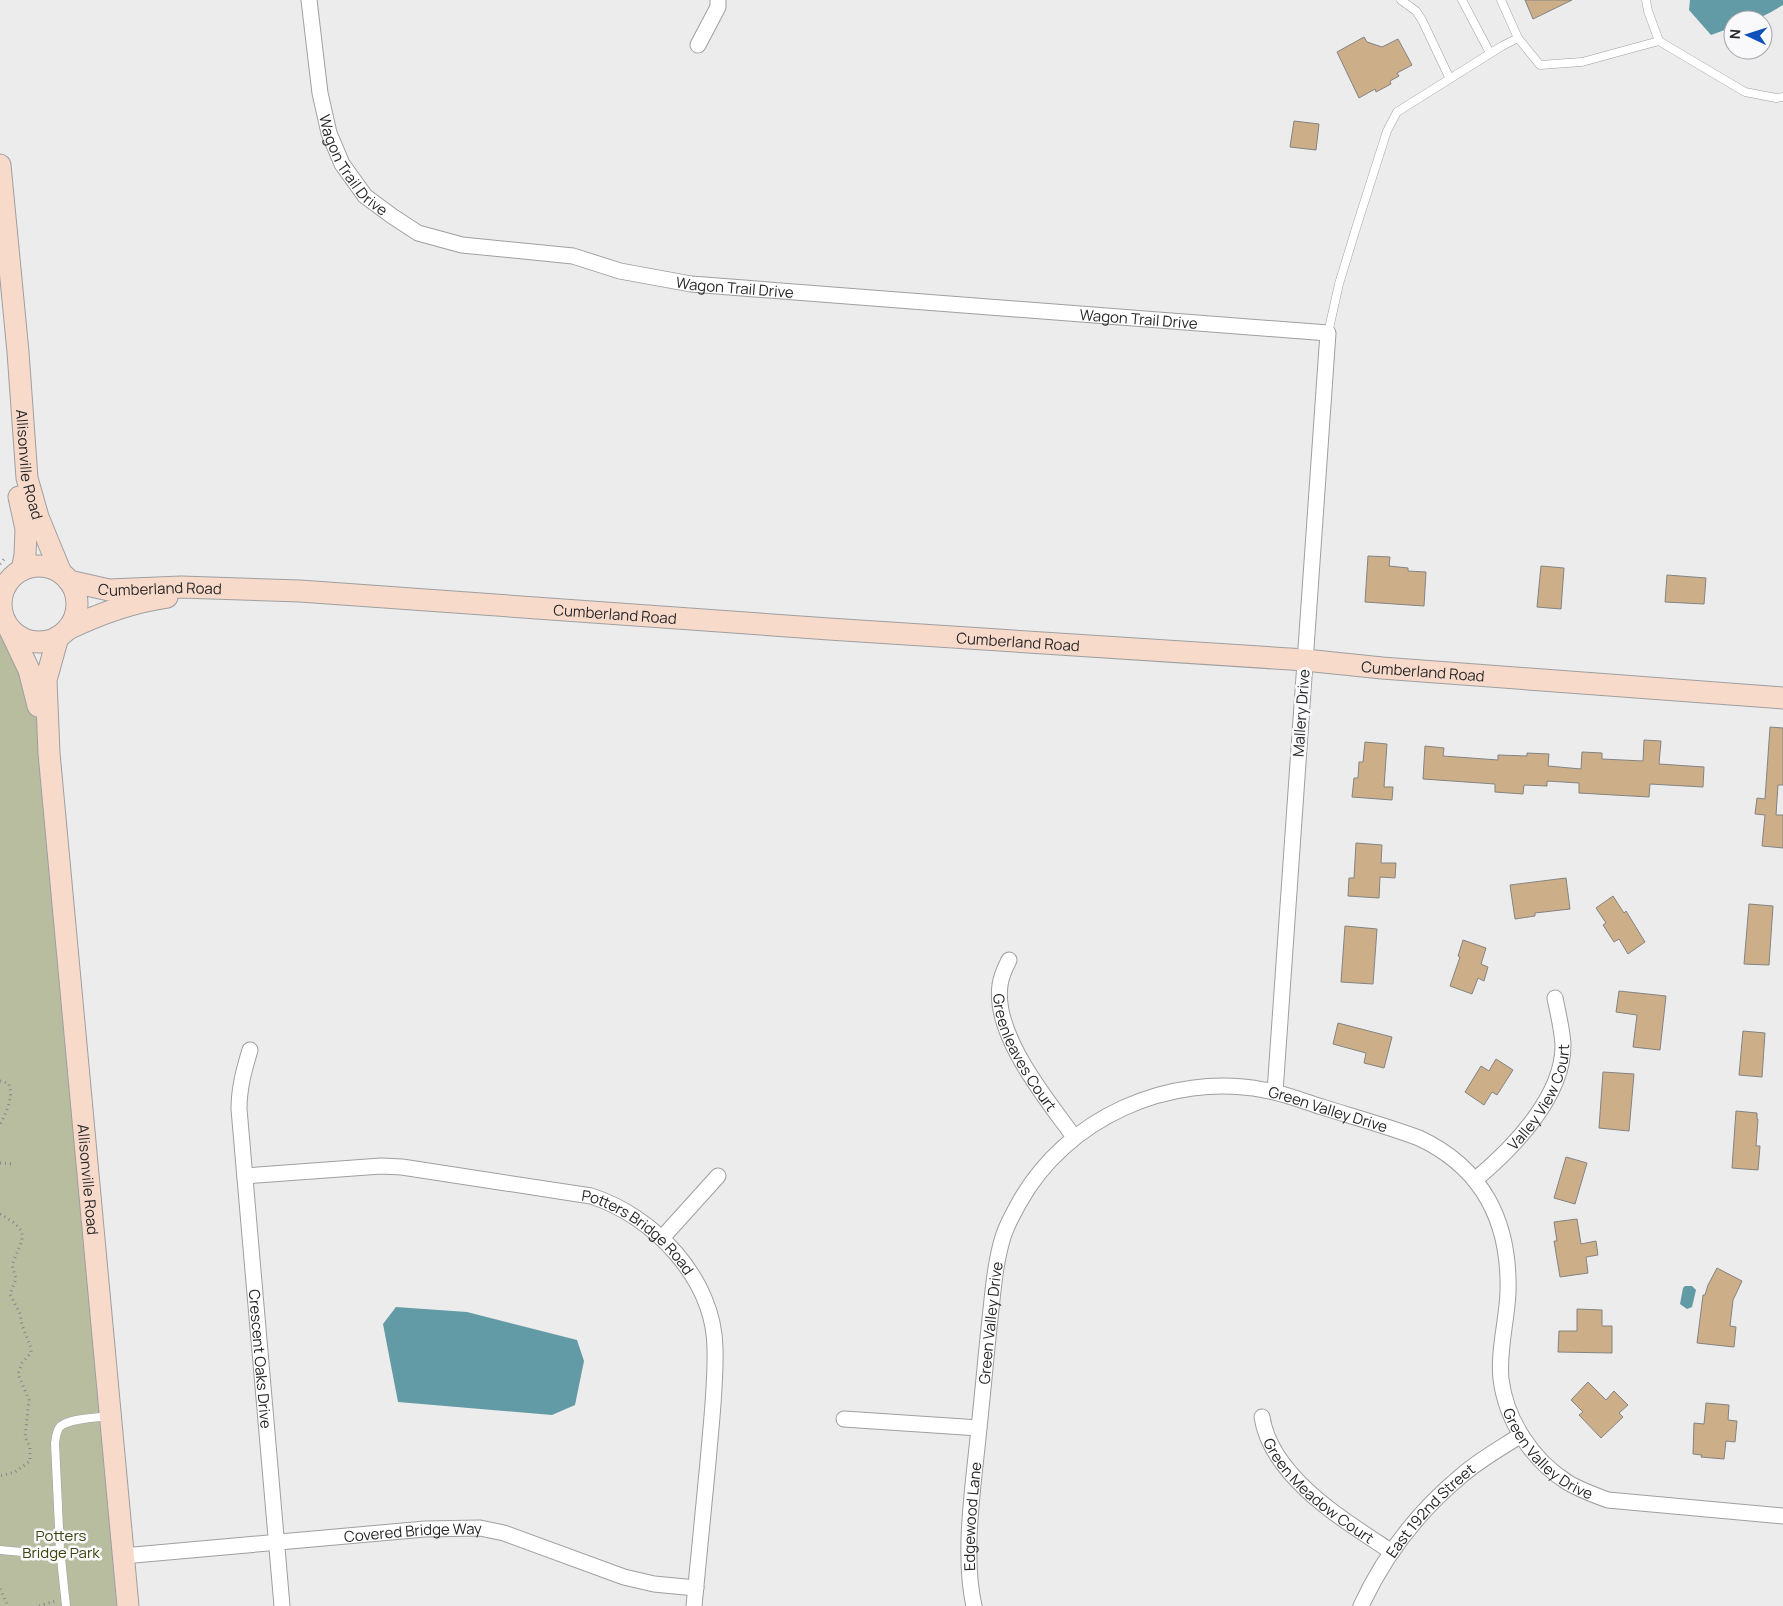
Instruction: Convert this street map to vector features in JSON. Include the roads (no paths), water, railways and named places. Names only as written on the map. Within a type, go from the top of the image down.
[{"type":"main road","name":"Allisonville Road","points":[[0,165],[18,352],[27,478],[38,517],[65,577]]},
{"type":"main road","name":"Allisonville Road","points":[[12,576],[26,542],[26,529],[15,482],[14,467],[18,352]]},
{"type":"main road","points":[[43,566],[56,569],[65,577],[74,587],[77,600],[76,613],[72,625],[52,640],[41,642],[29,641],[19,636],[5,621],[1,606],[3,593],[12,576],[30,567],[43,566]]},
{"type":"main road","name":"Cumberland Road","points":[[65,577],[109,590],[181,587],[254,588],[820,629],[1305,660],[1382,668],[1783,698]]},
{"type":"main road","name":"Cumberland Road","points":[[63,633],[98,615],[153,599],[254,588]]},
{"type":"main road","name":"Allisonville Road","points":[[5,621],[29,670],[49,753]]},
{"type":"main road","name":"Allisonville Road","points":[[63,633],[46,680],[49,753],[128,1606]]},
{"type":"street","name":"Wagon Trail Drive","points":[[310,0],[320,92],[329,133],[342,164],[365,196],[418,234],[462,246],[572,256],[620,271],[691,284],[1328,333]]},
{"type":"street","points":[[698,45],[718,7],[718,0]]},
{"type":"street","name":"Mallery Drive","points":[[1275,1092],[1328,333]]},
{"type":"street","name":"Greenleaves Court","points":[[1009,960],[1001,977],[999,997],[1000,1009],[1008,1033],[1034,1082],[1074,1137]]},
{"type":"street","name":"Valley View Court","points":[[1476,1179],[1510,1149],[1532,1122],[1554,1086],[1559,1073],[1562,1043],[1555,998]]},
{"type":"street","name":"Crescent Oaks Drive","points":[[250,1050],[239,1092],[239,1109],[282,1606]]},
{"type":"street","name":"Green Valley Drive","points":[[979,1428],[996,1265],[1009,1220],[1036,1176],[1063,1146],[1074,1137],[1096,1122],[1133,1104],[1183,1089],[1210,1086],[1246,1088],[1275,1092],[1419,1138],[1432,1144],[1476,1179],[1486,1193],[1503,1238],[1508,1258],[1508,1293],[1501,1378],[1505,1400],[1521,1435],[1548,1468],[1583,1491],[1608,1500],[1783,1516]]},
{"type":"street","name":"Potters Bridge Road","points":[[245,1176],[381,1166],[402,1167],[590,1196],[624,1210],[662,1238],[692,1276],[702,1294],[710,1317],[715,1348],[713,1404],[694,1606]]},
{"type":"street","points":[[662,1238],[718,1176]]},
{"type":"street","name":"Green Meadow Court","points":[[1262,1417],[1264,1430],[1270,1443],[1278,1458],[1291,1474],[1322,1502],[1392,1552]]},
{"type":"street","points":[[844,1419],[979,1428]]},
{"type":"street","name":"Edgewood Lane","points":[[974,1606],[969,1556],[979,1428]]},
{"type":"street","name":"East 192nd Street","points":[[1361,1606],[1392,1552],[1417,1518],[1438,1496],[1481,1460],[1521,1435]]},
{"type":"street","name":"Covered Bridge Way","points":[[123,1556],[425,1529],[480,1528],[504,1533],[624,1577],[654,1584],[696,1588]]},
{"type":"lane","points":[[1401,0],[1416,11],[1422,20],[1450,78]]},
{"type":"lane","points":[[1462,0],[1490,54]]},
{"type":"lane","points":[[1501,0],[1518,38],[1540,64],[1582,62],[1659,41]]},
{"type":"lane","points":[[1646,0],[1648,12],[1659,41],[1746,92],[1776,98],[1783,97]]},
{"type":"lane","points":[[1328,333],[1339,284],[1387,131],[1397,112],[1518,38]]},
{"type":"lane","points":[[66,1606],[60,1549],[56,1435],[59,1428],[67,1422],[111,1416]]},
{"type":"lane","points":[[0,1550],[33,1553],[60,1549]]},
{"type":"water","points":[[1690,0],[1783,0],[1783,5],[1773,11],[1723,10],[1723,31],[1711,35],[1689,10]]},
{"type":"water","points":[[1685,1286],[1692,1286],[1696,1290],[1692,1307],[1687,1309],[1680,1304]]},
{"type":"water","points":[[396,1307],[467,1312],[577,1340],[584,1361],[575,1405],[552,1415],[398,1402],[383,1324]]},
{"type":"park label","name":"Potters Bridge Park","points":[[61,1544]]}]
